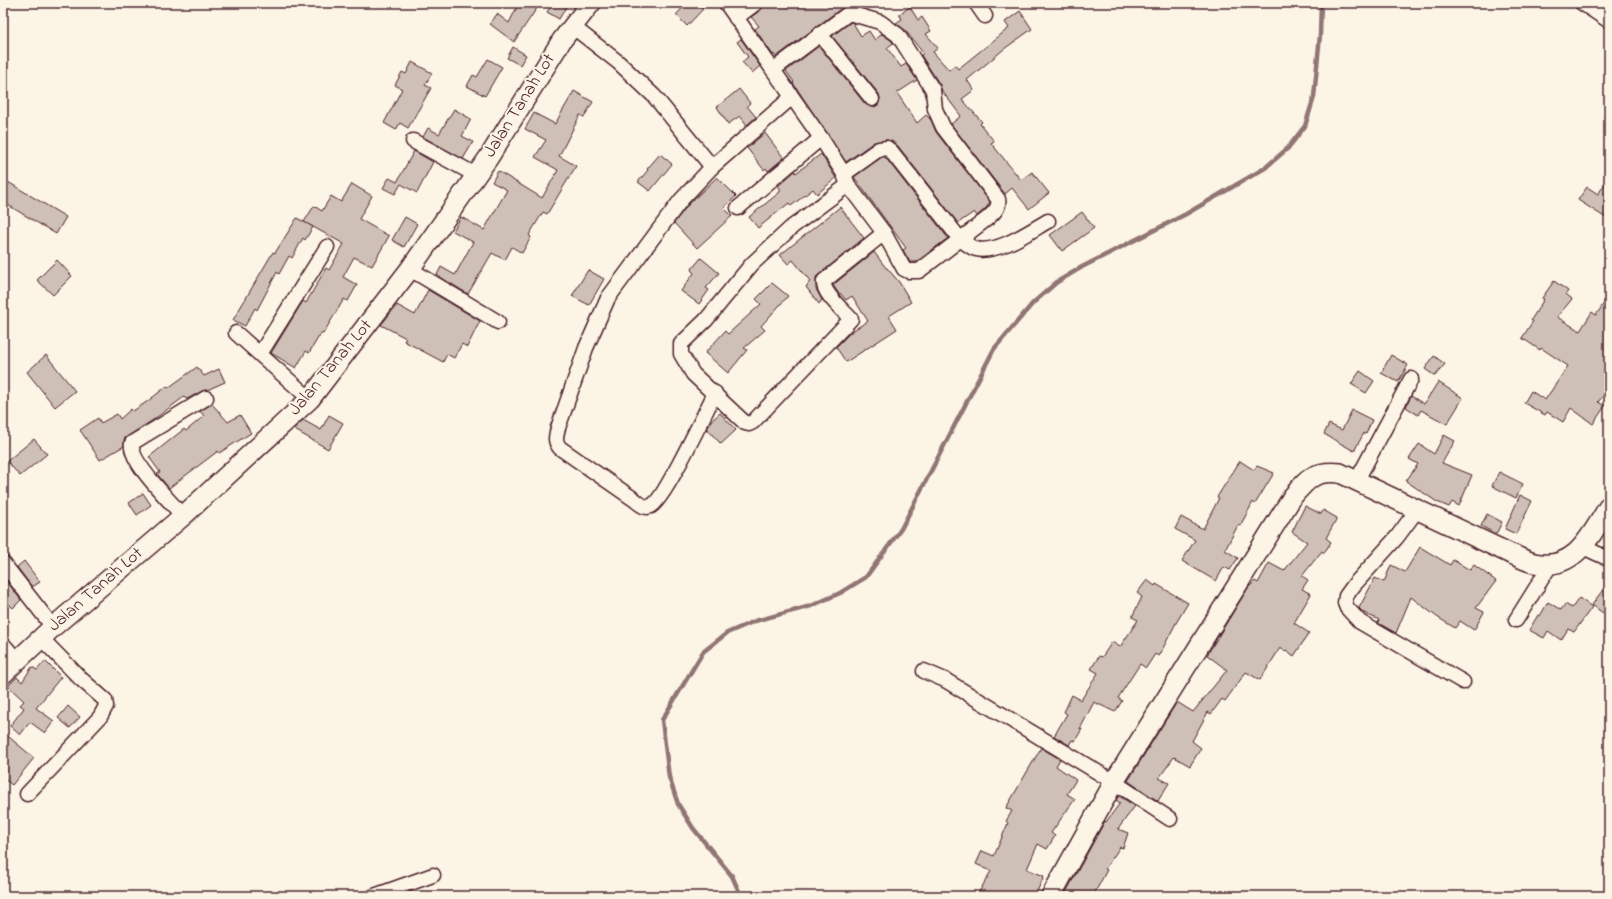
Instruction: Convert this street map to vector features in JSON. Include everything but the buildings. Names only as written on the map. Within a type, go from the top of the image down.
[{"type":"main road","name":"Jalan Tanah Lot","points":[[3,674],[47,632],[183,516],[310,399],[410,269],[492,151],[562,40],[591,3]]},
{"type":"main road","points":[[1051,896],[1114,782],[1293,496],[1310,478],[1319,473],[1340,473],[1358,480],[1417,510],[1525,560],[1542,564],[1552,564],[1569,558],[1583,547],[1609,506]]},
{"type":"street","points":[[726,3],[736,18],[821,138],[846,180],[884,233],[904,269],[908,271],[919,271],[996,210],[998,200],[943,128],[936,109],[933,90],[898,35],[880,22],[848,8],[820,34],[773,70]]},
{"type":"street","points":[[736,18],[756,3]]},
{"type":"street","points":[[976,3],[985,16]]},
{"type":"street","points":[[1582,3],[1609,21]]},
{"type":"street","points":[[572,26],[618,62],[654,96],[712,167]]},
{"type":"street","points":[[820,34],[872,99]]},
{"type":"street","points":[[715,393],[672,478],[656,503],[649,507],[645,507],[629,496],[560,448],[556,443],[555,438],[558,428],[586,348],[608,298],[681,200],[712,167],[792,97]]},
{"type":"street","points":[[738,208],[821,138]]},
{"type":"street","points":[[413,141],[476,175]]},
{"type":"street","points":[[884,233],[824,281],[824,287],[830,296],[851,318],[753,422],[749,424],[745,423],[715,393],[693,374],[681,354],[681,344],[706,320],[752,264],[879,149],[887,148],[891,150],[960,239],[975,249],[988,249],[1002,245],[1048,221]]},
{"type":"street","points":[[260,354],[327,247]]},
{"type":"street","points":[[410,269],[498,322]]},
{"type":"street","points":[[236,333],[310,399]]},
{"type":"street","points":[[1358,480],[1411,379]]},
{"type":"street","points":[[183,516],[136,460],[132,443],[206,398]]},
{"type":"street","points":[[1417,510],[1397,537],[1354,585],[1346,596],[1345,603],[1347,608],[1360,622],[1463,682]]},
{"type":"street","points":[[1583,547],[1609,559]]},
{"type":"street","points":[[3,563],[47,632],[81,678],[105,700],[106,706],[100,716],[27,794]]},
{"type":"street","points":[[1516,620],[1552,564]]},
{"type":"street","points":[[3,644],[17,660]]},
{"type":"street","points":[[924,671],[945,680],[1114,782],[1170,819]]},
{"type":"street","points":[[374,896],[433,875]]},
{"type":"waterway","points":[[741,896],[732,876],[693,828],[678,804],[669,777],[662,720],[703,652],[727,633],[755,621],[811,606],[840,593],[866,577],[901,529],[994,349],[1033,303],[1057,282],[1082,267],[1186,214],[1265,168],[1288,148],[1305,126],[1314,97],[1320,35],[1321,3]]}]
